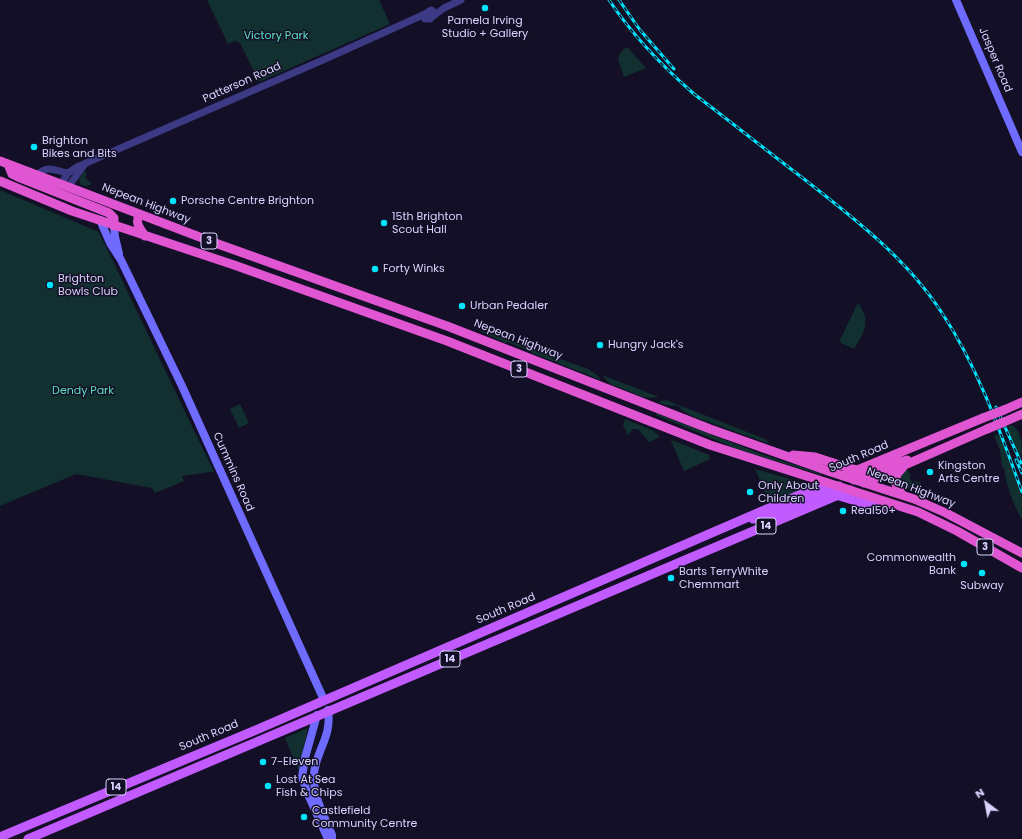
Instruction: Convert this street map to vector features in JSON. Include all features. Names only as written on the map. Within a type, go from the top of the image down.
[{"type":"highway","name":"Nepean Highway","points":[[4,162],[37,175],[62,189],[139,215],[447,326],[710,429],[902,495],[946,513],[1022,553]]},
{"type":"highway","points":[[4,162],[12,174],[62,189],[110,213],[114,218],[114,226]]},
{"type":"highway","name":"Nepean Highway","points":[[0,181],[114,226],[234,265],[460,346],[710,445],[828,483],[838,491],[850,490],[918,512],[943,524],[1022,568]]},
{"type":"highway","points":[[53,203],[62,189]]},
{"type":"highway","points":[[139,215],[137,224],[145,236]]},
{"type":"highway","points":[[330,299],[335,286]]},
{"type":"highway","name":"South Road","points":[[828,483],[983,418],[1021,404]]},
{"type":"highway","points":[[645,419],[651,406]]},
{"type":"highway","points":[[850,490],[1022,414]]},
{"type":"highway","points":[[784,455],[807,456],[859,470]]},
{"type":"highway","points":[[838,491],[856,480],[897,463],[926,456]]},
{"type":"highway","points":[[902,495],[895,482],[897,474],[903,467]]},
{"type":"main road","name":"Jasper Road","points":[[956,0],[1022,152]]},
{"type":"main road","name":"Cummins Road","points":[[100,220],[111,245],[121,260],[214,455],[322,698]]},
{"type":"main road","name":"Cummins Road","points":[[114,226],[115,238],[121,260]]},
{"type":"main road","name":"South Road","points":[[0,837],[213,747],[322,698],[506,622],[828,483]]},
{"type":"main road","points":[[744,519],[770,519],[838,491],[879,508],[894,505]]},
{"type":"main road","name":"14","points":[[27,839],[328,710],[686,560],[770,519]]},
{"type":"main road","points":[[680,547],[686,560]]},
{"type":"main road","points":[[506,622],[511,633]]},
{"type":"main road","points":[[322,698],[328,710],[328,730],[317,762],[314,779],[315,794],[332,835],[332,839]]},
{"type":"main road","points":[[322,698],[305,758],[302,776],[307,792],[328,839]]},
{"type":"main road","points":[[280,718],[285,729]]},
{"type":"main road","points":[[213,747],[217,758]]},
{"type":"main road","points":[[22,827],[27,839]]},
{"type":"street","name":"Patterson Road","points":[[62,189],[68,173],[76,168],[461,0]]},
{"type":"street","name":"Patterson Road","points":[[62,189],[85,164]]},
{"type":"street","points":[[37,175],[43,169],[47,168],[68,173]]},
{"type":"green space","name":"Victory Park","points":[[207,0],[379,0],[390,24],[259,82],[240,43],[235,41],[228,44]]},
{"type":"green space","points":[[625,48],[628,48],[646,68],[624,77],[618,59],[620,53]]},
{"type":"green space","points":[[84,171],[87,173],[85,178],[92,184],[87,186],[81,185],[79,180]]},
{"type":"green space","name":"Dendy Park","points":[[0,190],[99,232],[214,472],[182,476],[184,481],[155,493],[152,488],[76,474],[0,506]]},
{"type":"green space","points":[[858,303],[866,321],[861,337],[854,349],[839,342]]},
{"type":"green space","points":[[478,330],[588,369],[597,375],[601,380],[508,342],[505,343]]},
{"type":"green space","points":[[602,375],[659,397],[643,397],[610,384]]},
{"type":"green space","points":[[666,400],[765,439],[770,444],[692,416],[680,409],[681,407],[665,405],[658,402]]},
{"type":"green space","points":[[240,404],[249,423],[239,428],[230,409]]},
{"type":"green space","points":[[656,413],[761,454],[822,474],[821,475],[737,449],[656,415]]},
{"type":"green space","points":[[625,419],[654,431],[660,437],[649,442],[638,429],[633,429],[628,435],[623,425]]},
{"type":"green space","points":[[1012,425],[1020,435],[1022,456],[1019,456],[1007,430],[1009,429],[1008,426]]},
{"type":"green space","points":[[999,434],[1022,497],[1022,520],[1010,494],[1004,467],[1002,467],[1000,450],[994,436]]},
{"type":"green space","points":[[672,440],[709,455],[710,459],[684,471],[671,441]]},
{"type":"green space","points":[[755,469],[804,483],[806,488],[770,503]]},
{"type":"green space","points":[[907,469],[911,476],[909,478],[910,480],[920,482],[921,486],[908,489],[901,487],[899,477]]},
{"type":"green space","points":[[308,728],[299,771],[285,738]]},
{"type":"railway","points":[[609,0],[638,38],[659,61],[694,94],[842,209],[879,240],[913,275],[942,313],[967,355],[987,400],[1022,492]]},
{"type":"railway","points":[[619,0],[640,30],[674,69]]},
{"type":"railway","points":[[996,407],[1021,463]]},
{"type":"railway","points":[[1016,460],[1022,473]]},
{"type":"place","name":"Pamela Irving Studio + Gallery","points":[[485,8]]},
{"type":"place","name":"Brighton Bikes and Bits","points":[[34,147]]},
{"type":"place","name":"Porsche Centre Brighton","points":[[173,201]]},
{"type":"place","name":"15th Brighton Scout Hall","points":[[384,223]]},
{"type":"place","name":"Forty Winks","points":[[375,269]]},
{"type":"place","name":"Brighton Bowls Club","points":[[50,285]]},
{"type":"place","name":"Urban Pedaler","points":[[462,306]]},
{"type":"place","name":"Hungry Jack's","points":[[600,345]]},
{"type":"place","name":"Kingston Arts Centre","points":[[930,472]]},
{"type":"place","name":"Only About Children","points":[[750,492]]},
{"type":"place","name":"Real50+","points":[[843,511]]},
{"type":"place","name":"Commonwealth Bank","points":[[964,564]]},
{"type":"place","name":"Subway","points":[[982,573]]},
{"type":"place","name":"Barts TerryWhite Chemmart","points":[[671,578]]},
{"type":"place","name":"7-Eleven","points":[[263,762]]},
{"type":"place","name":"Lost At Sea Fish & Chips","points":[[268,786]]},
{"type":"place","name":"Castlefield Community Centre","points":[[304,817]]}]
